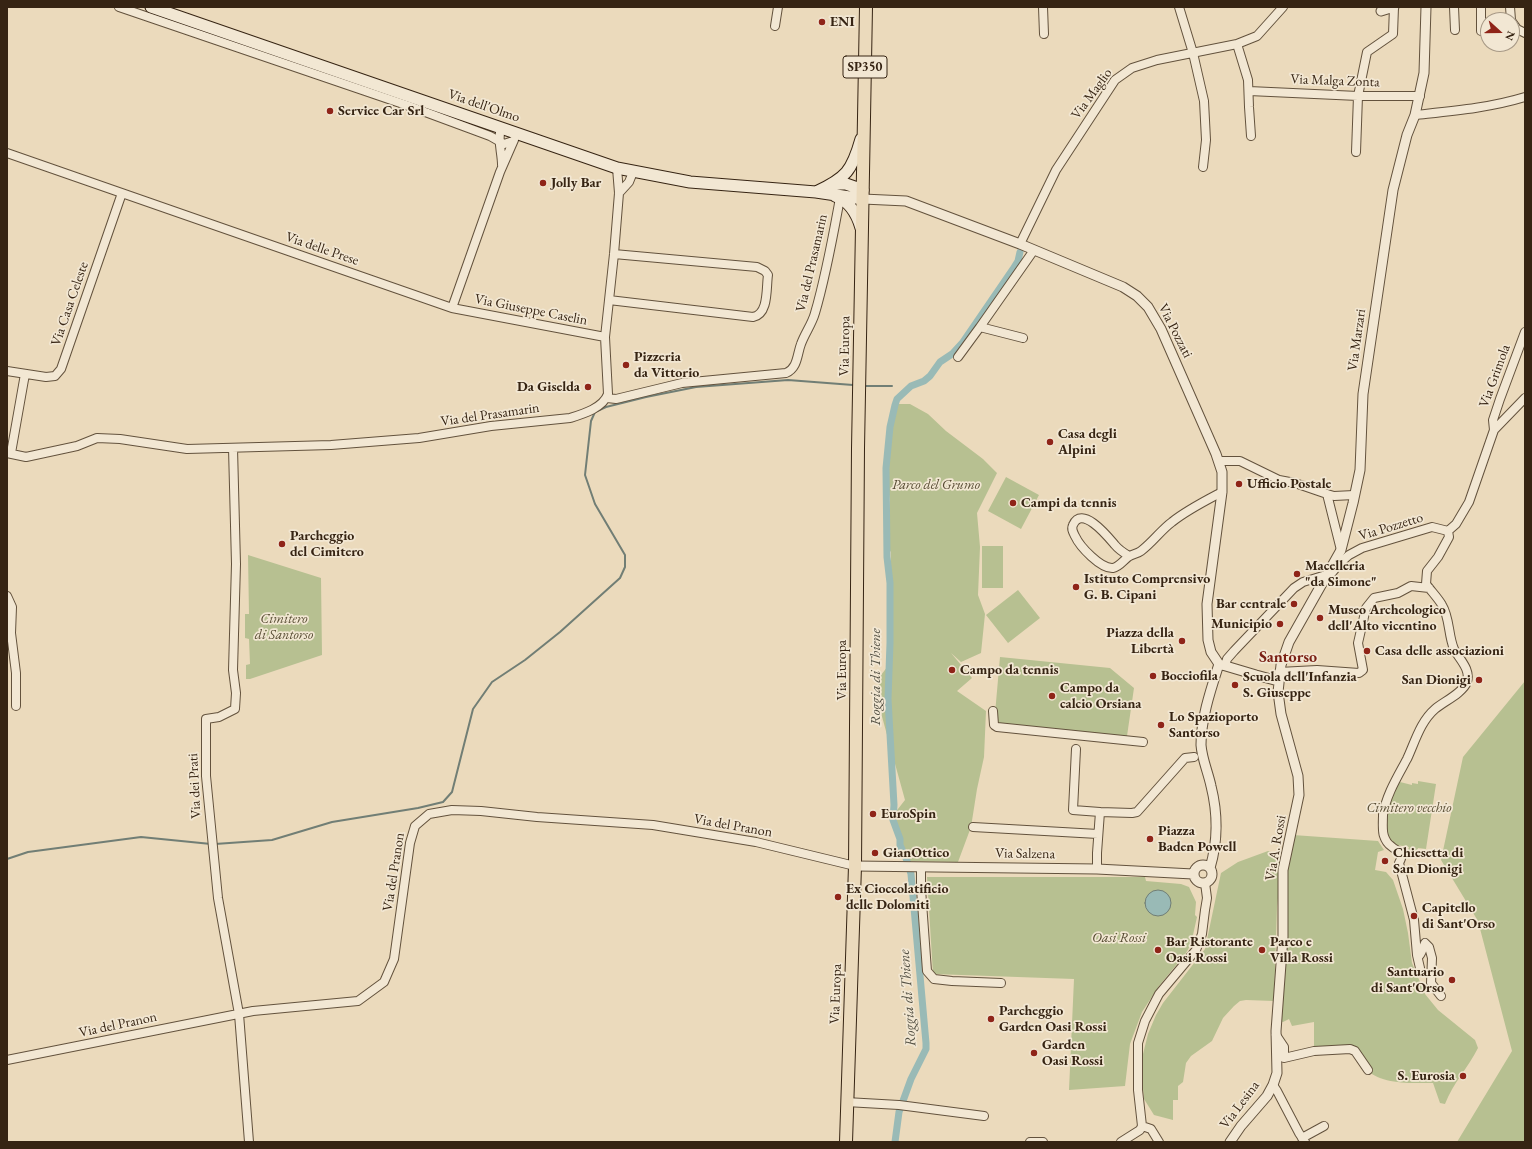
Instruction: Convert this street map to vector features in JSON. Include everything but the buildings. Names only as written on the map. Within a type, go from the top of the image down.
[{"type":"main road","name":"Via dell'Olmo","points":[[151,7],[501,128],[515,137],[617,168],[690,182],[816,192],[835,192],[853,164],[857,155],[864,127]]},
{"type":"main road","name":"SP350","points":[[863,194],[866,7]]},
{"type":"main road","points":[[835,192],[863,194]]},
{"type":"main road","points":[[835,192],[857,215],[862,232]]},
{"type":"main road","name":"Via Europa","points":[[846,1142],[846,1102],[856,866],[858,448],[863,194]]},
{"type":"street","name":"Via dell'Olmo","points":[[119,7],[409,106],[490,136],[499,142]]},
{"type":"street","points":[[775,26],[778,7]]},
{"type":"street","points":[[1043,7],[1044,34]]},
{"type":"street","points":[[1179,7],[1193,53],[1204,101],[1206,140],[1203,167]]},
{"type":"street","name":"Via Maglio","points":[[1020,244],[1056,170],[1115,80],[1132,68],[1157,60],[1237,44],[1257,36],[1273,20],[1283,7]]},
{"type":"street","points":[[1356,152],[1358,96],[1367,52],[1393,34],[1394,7],[1381,11]]},
{"type":"street","name":"Via Marzari","points":[[1279,676],[1289,642],[1341,550],[1360,470],[1363,394],[1393,190],[1407,135],[1415,115],[1424,73],[1426,7]]},
{"type":"street","points":[[1454,7],[1455,30]]},
{"type":"street","points":[[178,16],[180,28]]},
{"type":"street","points":[[228,45],[240,38]]},
{"type":"street","points":[[1237,44],[1248,80],[1251,136]]},
{"type":"street","name":"Via Malga Zonta","points":[[1248,91],[1358,96],[1420,96]]},
{"type":"street","points":[[1415,115],[1510,102],[1525,97]]},
{"type":"street","points":[[501,128],[499,142],[502,166]]},
{"type":"street","points":[[499,142],[506,145],[515,137]]},
{"type":"street","points":[[452,308],[502,166],[515,137]]},
{"type":"street","name":"Via delle Prese","points":[[7,153],[452,308]]},
{"type":"street","name":"Via Giuseppe Caselin","points":[[607,398],[608,390],[605,338],[614,254],[618,193],[617,168]]},
{"type":"street","points":[[618,193],[629,182],[633,172]]},
{"type":"street","name":"Via del Prasamarin","points":[[9,453],[26,457],[77,446],[97,438],[120,439],[187,449],[331,445],[418,438],[490,426],[570,418],[601,404],[607,398],[616,399],[682,383],[786,373],[791,371],[795,364],[801,344],[815,315],[832,240],[835,192]]},
{"type":"street","name":"Via Casa Celeste","points":[[7,371],[46,377],[55,376],[61,369],[122,193]]},
{"type":"street","name":"Via Pozzati","points":[[863,194],[906,202],[1020,244],[1123,287],[1137,296],[1148,307],[1166,339],[1219,461],[1222,472],[1222,492],[1207,604],[1208,640],[1211,652],[1222,665]]},
{"type":"street","points":[[958,357],[1034,250]]},
{"type":"street","points":[[609,300],[753,317],[758,316],[764,309],[768,275],[766,271],[757,267],[614,254]]},
{"type":"street","name":"Via Giuseppe Caselin","points":[[452,308],[605,338]]},
{"type":"street","points":[[980,327],[1024,338]]},
{"type":"street","name":"Via Grimola","points":[[1494,430],[1493,420],[1525,332]]},
{"type":"street","points":[[9,453],[25,374]]},
{"type":"street","points":[[1420,968],[1417,955],[1414,920],[1399,864],[1402,854],[1399,850],[1391,846],[1384,835],[1383,814],[1389,794],[1421,726],[1435,709],[1450,699],[1467,683],[1468,676],[1465,666],[1454,650],[1449,636],[1448,622],[1443,606],[1426,584],[1427,571],[1438,557],[1449,537],[1448,531],[1456,524],[1469,502],[1494,430],[1525,398]]},
{"type":"street","name":"Via dei Prati","points":[[233,448],[236,564],[233,670],[236,693],[235,709],[219,717],[206,719],[206,776],[218,898],[239,1014],[249,1142]]},
{"type":"street","points":[[1219,461],[1240,461],[1279,480],[1295,483],[1334,496],[1354,495]]},
{"type":"street","points":[[1129,556],[1121,551],[1109,537],[1092,522],[1080,519],[1076,520],[1074,523],[1072,531],[1077,540],[1090,556],[1103,565],[1112,568],[1117,567],[1129,556],[1141,551],[1171,522],[1190,509],[1222,492]]},
{"type":"street","points":[[1327,494],[1341,550]]},
{"type":"street","name":"Via Pozzetto","points":[[1318,590],[1341,562],[1349,555],[1362,548],[1432,527],[1448,531]]},
{"type":"street","points":[[1216,842],[1206,859],[1195,869],[1194,874],[1198,882],[1205,883],[1212,877],[1210,868],[1216,842],[1216,812],[1201,744],[1204,720],[1222,665],[1294,588],[1303,582],[1326,575]]},
{"type":"street","points":[[1222,665],[1279,676],[1317,670],[1359,673],[1363,670],[1358,643],[1366,608],[1374,598],[1398,593],[1411,586],[1429,588]]},
{"type":"street","points":[[7,596],[12,607],[11,633],[16,673],[16,706]]},
{"type":"street","name":"Via A. Rossi","points":[[1273,1085],[1277,1072],[1276,1035],[1283,937],[1283,870],[1299,795],[1298,776],[1281,714],[1279,676]]},
{"type":"street","points":[[993,710],[994,725],[997,727],[1143,742]]},
{"type":"street","points":[[1076,749],[1073,810],[1100,812],[1132,814],[1137,812],[1185,758],[1194,757]]},
{"type":"street","name":"Via del Pranon","points":[[7,1060],[253,1011],[358,1001],[384,982],[394,959],[410,843],[415,826],[429,814],[452,810],[481,811],[537,817],[653,825],[756,842],[856,866]]},
{"type":"street","points":[[1097,869],[1100,812]]},
{"type":"street","points":[[973,827],[1098,834]]},
{"type":"street","points":[[1200,865],[1206,865],[1210,868]]},
{"type":"street","name":"Via Salzena","points":[[856,866],[1097,869],[1194,874]]},
{"type":"street","points":[[918,867],[927,971],[934,978],[952,981],[1001,983]]},
{"type":"street","points":[[1121,1142],[1140,1130],[1142,1126],[1138,1090],[1138,1043],[1145,1022],[1159,994],[1196,950],[1202,934],[1207,898],[1205,883]]},
{"type":"street","points":[[1417,955],[1419,956],[1421,954],[1425,943],[1429,947],[1432,958],[1431,983],[1441,996]]},
{"type":"street","points":[[1276,1035],[1284,1046],[1284,1058],[1314,1051],[1350,1049],[1355,1051],[1368,1070]]},
{"type":"street","points":[[1273,1085],[1304,1140],[1324,1126]]},
{"type":"street","name":"Via Lesina","points":[[1230,1142],[1241,1126],[1267,1096],[1273,1085]]},
{"type":"street","points":[[846,1102],[902,1105],[984,1116]]},
{"type":"street","points":[[1142,1126],[1151,1129],[1159,1142]]},
{"type":"street","points":[[1030,1142],[1043,1142]]},
{"type":"green space","name":"Parco del Grumo","points":[[896,404],[910,404],[928,414],[946,431],[983,459],[997,473],[977,513],[980,547],[978,595],[985,614],[981,653],[961,662],[951,653],[972,678],[957,691],[986,711],[984,757],[971,827],[958,862],[903,861],[900,837],[894,814],[905,800],[881,713],[878,679],[891,662],[891,552],[886,546],[890,500],[887,483],[889,441]]},
{"type":"green space","name":"Campi da tennis","points":[[1006,477],[1039,495],[1021,529],[988,511]]},
{"type":"green space","points":[[982,546],[1003,546],[1003,588],[982,588]]},
{"type":"green space","name":"Cimitero di Santorso","points":[[248,555],[321,578],[322,655],[250,679],[246,679],[246,665],[250,664],[249,639],[245,638],[245,614],[249,614]]},
{"type":"green space","points":[[1018,590],[1040,618],[1008,643],[986,615]]},
{"type":"green space","name":"Campo da calcio Orsiana","points":[[1000,657],[1110,668],[1134,688],[1127,736],[994,725]]},
{"type":"green space","points":[[1525,681],[1525,1142],[1457,1142],[1512,1051],[1478,921],[1441,860],[1463,757]]},
{"type":"green space","name":"Cimitero vecchio","points":[[1396,781],[1412,785],[1412,783],[1418,784],[1418,781],[1436,784],[1426,849],[1418,848],[1417,851],[1408,850],[1409,847],[1390,844],[1385,819]]},
{"type":"green space","points":[[1293,835],[1378,841],[1384,850],[1378,852],[1375,870],[1386,872],[1393,880],[1403,909],[1412,963],[1425,994],[1438,1010],[1475,1040],[1478,1048],[1452,1089],[1445,1104],[1440,1103],[1433,1083],[1389,1081],[1373,1075],[1367,1070],[1355,1051],[1314,1051],[1314,1022],[1292,1026],[1289,1019],[1283,1022],[1278,1021],[1283,870]]},
{"type":"green space","points":[[1268,851],[1278,855],[1281,872],[1277,907],[1274,1001],[1246,1000],[1240,1001],[1234,1006],[1223,1018],[1212,1041],[1191,1056],[1186,1063],[1183,1082],[1178,1086],[1178,1100],[1173,1100],[1173,1120],[1154,1115],[1144,1099],[1142,1058],[1148,1034],[1156,1015],[1163,1003],[1205,949],[1221,873],[1238,862]]},
{"type":"green space","name":"Oasi Rossi","points":[[927,877],[1145,877],[1146,881],[1181,884],[1189,887],[1196,902],[1195,915],[1197,917],[1191,944],[1186,953],[1159,986],[1142,1012],[1130,1044],[1125,1086],[1069,1090],[1074,979],[933,974]]},
{"type":"water","points":[[1158,890],[1167,894],[1171,903],[1167,912],[1158,916],[1149,912],[1145,903],[1149,894]]},
{"type":"waterway","name":"Roggia di Thiene","points":[[895,1142],[899,1112],[911,1079],[926,1049],[926,1043],[911,874],[900,845],[900,839],[893,820],[894,805],[888,699],[890,583],[887,557],[886,468],[890,427],[897,399],[911,386],[924,381],[930,376],[940,362],[952,354],[963,342],[1013,269],[1018,261],[1020,252]]},
{"type":"waterway","points":[[215,844],[272,840],[332,822],[418,808],[443,802],[452,792],[473,709],[492,682],[525,660],[560,632],[620,578],[625,567],[625,555],[595,504],[585,475],[591,421],[595,412],[606,407],[646,397],[696,387],[788,380],[853,385]]},
{"type":"waterway","points":[[865,386],[892,386]]},
{"type":"waterway","points":[[7,859],[28,852],[141,837],[211,844]]},
{"type":"place","name":"ENI","points":[[822,22]]},
{"type":"place","name":"Service Car Srl","points":[[330,111]]},
{"type":"place","name":"Jolly Bar","points":[[543,183]]},
{"type":"place","name":"Pizzeria da Vittorio","points":[[626,365]]},
{"type":"place","name":"Da Giselda","points":[[588,387]]},
{"type":"place","name":"Casa degli Alpini","points":[[1050,442]]},
{"type":"place","name":"Ufficio Postale","points":[[1239,484]]},
{"type":"place","name":"Campi da tennis","points":[[1013,503]]},
{"type":"place","name":"Parcheggio del Cimitero","points":[[282,544]]},
{"type":"place","name":"Macelleria \"da Simone\"","points":[[1297,574]]},
{"type":"place","name":"Istituto Comprensivo G. B. Cipani","points":[[1076,587]]},
{"type":"place","name":"Bar centrale","points":[[1294,604]]},
{"type":"place","name":"Museo Archeologico dell'Alto vicentino","points":[[1320,618]]},
{"type":"place","name":"Municipio","points":[[1280,624]]},
{"type":"place","name":"Piazza della Libertà","points":[[1182,641]]},
{"type":"place","name":"Casa delle associazioni","points":[[1367,651]]},
{"type":"place","name":"Campo da tennis","points":[[952,670]]},
{"type":"place","name":"Bocciofila","points":[[1153,676]]},
{"type":"place","name":"San Dionigi","points":[[1479,680]]},
{"type":"place","name":"Scuola dell'Infanzia S. Giuseppe","points":[[1235,685]]},
{"type":"place","name":"Campo da calcio Orsiana","points":[[1052,696]]},
{"type":"place","name":"Lo Spazioporto Santorso","points":[[1161,725]]},
{"type":"place","name":"EuroSpin","points":[[873,814]]},
{"type":"place","name":"Piazza Baden Powell","points":[[1150,839]]},
{"type":"place","name":"GianOttico","points":[[875,853]]},
{"type":"place","name":"Chiesetta di San Dionigi","points":[[1385,861]]},
{"type":"place","name":"Ex Cioccolatificio delle Dolomiti","points":[[838,897]]},
{"type":"place","name":"Capitello di Sant'Orso","points":[[1414,916]]},
{"type":"place","name":"Bar Ristorante Oasi Rossi","points":[[1158,950]]},
{"type":"place","name":"Parco e Villa Rossi","points":[[1262,950]]},
{"type":"place","name":"Santuario di Sant'Orso","points":[[1452,980]]},
{"type":"place","name":"Parcheggio Garden Oasi Rossi","points":[[991,1019]]},
{"type":"place","name":"Garden Oasi Rossi","points":[[1034,1053]]},
{"type":"place","name":"S. Eurosia","points":[[1463,1076]]},
{"type":"district","name":"Santorso","points":[[1288,658]]}]
